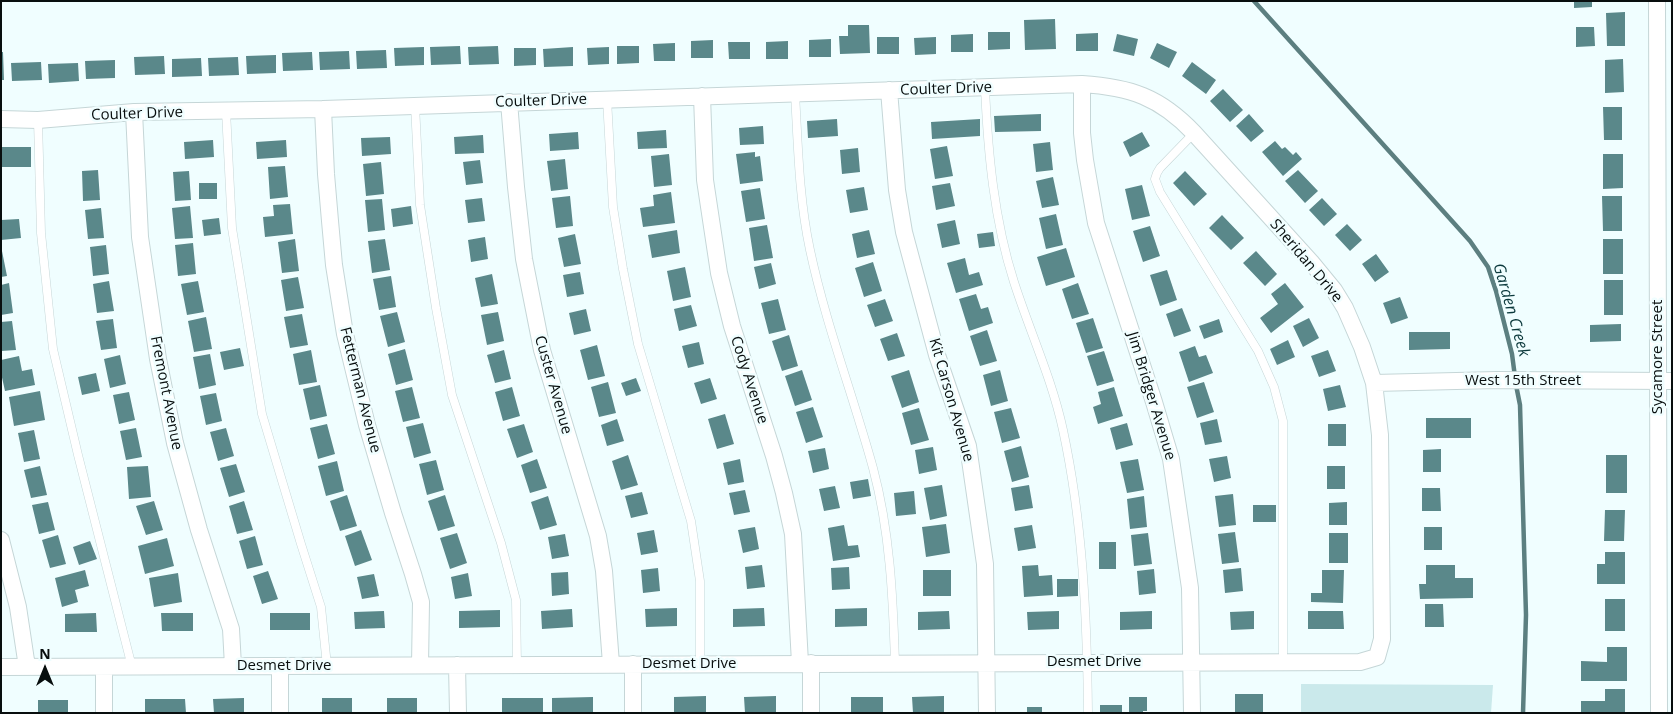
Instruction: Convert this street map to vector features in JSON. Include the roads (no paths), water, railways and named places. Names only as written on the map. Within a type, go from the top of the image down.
[{"type":"street","name":"Sycamore Street","points":[[1657,1],[1665,381],[1659,713]]},
{"type":"street","name":"Coulter Drive","points":[[1,119],[38,120],[134,112],[323,109],[607,98],[1082,84]]},
{"type":"street","name":"Sheridan Drive","points":[[1082,84],[1105,85],[1143,95],[1179,116],[1311,262],[1334,290],[1345,308],[1356,332],[1374,383],[1380,435],[1382,639],[1377,657]]},
{"type":"street","name":"Jim Bridger Avenue","points":[[1082,84],[1084,160],[1096,223],[1171,459],[1187,564],[1192,662],[1192,713]]},
{"type":"street","name":"Kit Carson Avenue","points":[[889,90],[897,190],[904,232],[937,355],[968,446],[985,564],[988,713]]},
{"type":"street","name":"Cody Avenue","points":[[702,96],[705,180],[719,273],[732,326],[774,456],[793,534],[811,713]]},
{"type":"street","name":"Custer Avenue","points":[[509,102],[516,187],[528,277],[542,350],[598,536],[604,571],[611,664]]},
{"type":"street","name":"Fetterman Avenue","points":[[323,109],[326,174],[334,265],[345,334],[367,425],[421,602],[420,665]]},
{"type":"street","name":"Fremont Avenue","points":[[134,112],[140,236],[158,359],[175,443],[199,530],[230,629],[233,666]]},
{"type":"street","name":"West 15th Street","points":[[1374,383],[1497,380],[1665,381]]},
{"type":"street","points":[[1,540],[18,608],[27,667]]},
{"type":"street","name":"Desmet Drive","points":[[1,667],[1360,662],[1377,657]]},
{"type":"street","points":[[633,664],[633,713]]},
{"type":"street","points":[[457,665],[458,713]]},
{"type":"street","points":[[280,666],[280,713]]},
{"type":"street","points":[[104,667],[104,713]]},
{"type":"lane","points":[[985,88],[988,138],[996,206],[1003,239],[1014,281],[1046,369],[1063,429],[1079,524],[1086,602],[1088,713]]},
{"type":"lane","points":[[796,93],[803,211],[810,251],[832,333],[873,469],[886,532],[895,663]]},
{"type":"lane","points":[[607,98],[613,207],[638,344],[691,521],[700,581],[700,664]]},
{"type":"lane","points":[[415,105],[420,205],[452,396],[501,543],[516,600],[517,665]]},
{"type":"lane","points":[[226,111],[232,228],[262,414],[321,607],[327,666]]},
{"type":"lane","points":[[38,120],[41,234],[54,349],[78,455],[132,667]]},
{"type":"lane","points":[[1194,133],[1160,168],[1156,179],[1157,186],[1258,351],[1274,387],[1283,421],[1283,662]]},
{"type":"waterway","name":"Garden Creek","points":[[1254,1],[1470,241],[1488,267],[1496,291],[1512,354],[1515,377]]},
{"type":"waterway","name":"Garden Creek","points":[[1516,385],[1520,405],[1526,615],[1523,713]]}]
